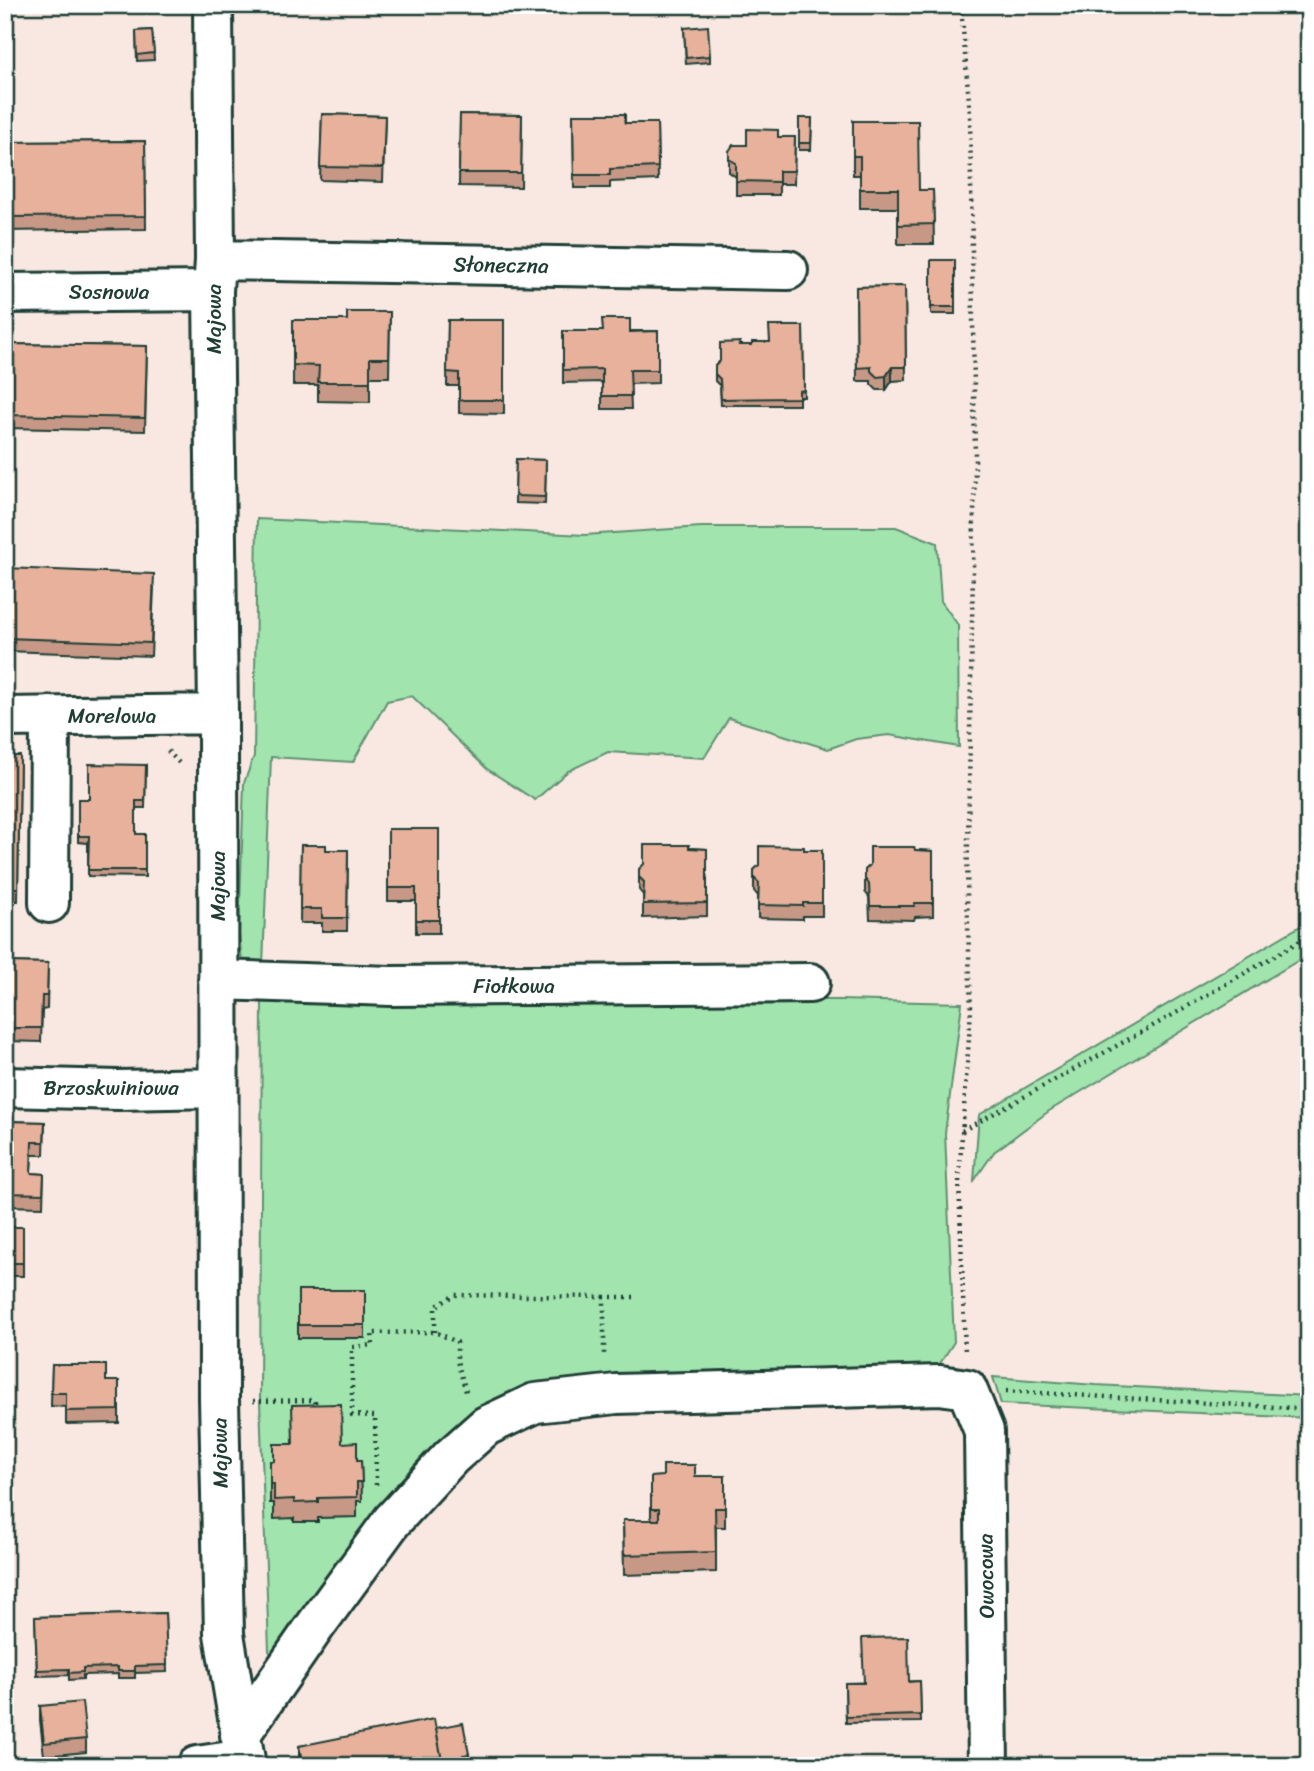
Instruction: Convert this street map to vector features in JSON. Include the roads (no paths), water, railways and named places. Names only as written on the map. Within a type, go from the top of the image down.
[{"type":"street","name":"Majowa","points":[[213,5],[219,1399],[224,1634],[243,1753]]},
{"type":"street","name":"Słoneczna","points":[[214,276],[788,270]]},
{"type":"street","name":"Sosnowa","points":[[5,293],[214,276]]},
{"type":"street","name":"Morelowa","points":[[5,717],[218,714]]},
{"type":"street","points":[[49,903],[50,716]]},
{"type":"street","name":"Fiołkowa","points":[[218,981],[391,986],[810,984]]},
{"type":"street","name":"Brzoskwiniowa","points":[[5,1087],[118,1090],[217,1088]]},
{"type":"street","name":"Owocowa","points":[[243,1753],[316,1625],[392,1521],[452,1457],[486,1426],[535,1403],[604,1395],[940,1385],[967,1389],[985,1431],[988,1766]]},
{"type":"street","points":[[197,1766],[243,1753]]}]
